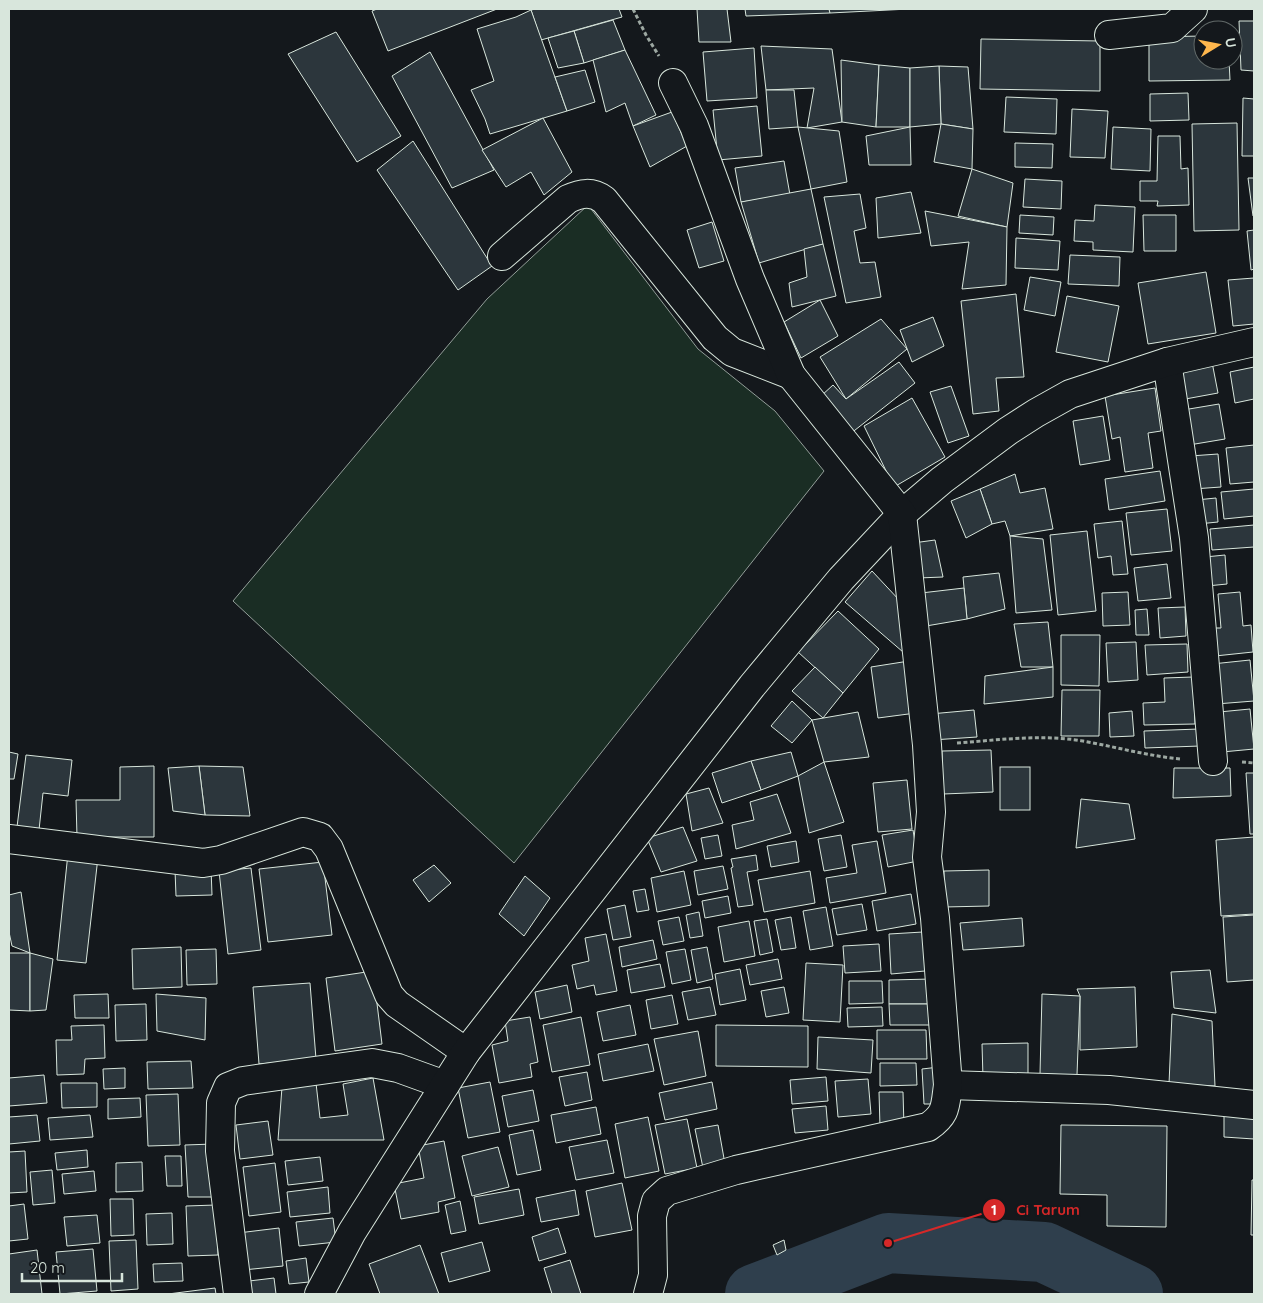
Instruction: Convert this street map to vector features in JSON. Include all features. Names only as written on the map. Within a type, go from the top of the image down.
[{"type":"street","points":[[1109,35],[1172,28],[1193,9]]},
{"type":"street","points":[[648,1294],[653,1275],[652,1216],[656,1201],[661,1194],[736,1170],[928,1127],[940,1119],[945,1109],[948,1085],[935,918],[927,857],[931,812],[927,745],[902,514],[791,375],[750,279],[694,126],[673,83]]},
{"type":"street","points":[[502,256],[568,199],[578,194],[588,193],[597,195],[604,200],[715,338],[732,352],[791,375]]},
{"type":"street","points":[[325,1291],[352,1232],[466,1052],[752,686],[841,579],[902,514],[942,480],[1008,431],[1036,412],[1070,394],[1167,362],[1254,342]]},
{"type":"street","points":[[1167,362],[1194,538],[1213,761]]},
{"type":"street","points":[[9,839],[203,863],[221,860],[303,832],[320,837],[329,848],[389,995],[397,1004],[466,1052]]},
{"type":"street","points":[[238,1294],[220,1151],[221,1103],[228,1087],[243,1081],[372,1063],[398,1068],[445,1085]]},
{"type":"street","points":[[948,1085],[1109,1090],[1254,1105]]},
{"type":"path","points":[[634,9],[646,36],[673,83]]},
{"type":"path","points":[[927,745],[1021,738],[1053,739],[1082,741],[1156,757],[1213,761]]},
{"type":"green space","points":[[588,205],[698,349],[775,411],[824,471],[514,863],[233,601],[487,299]]},
{"type":"building","points":[[377,9],[497,9],[388,51],[372,11]]},
{"type":"building","points":[[619,9],[622,17],[541,40],[531,10]]},
{"type":"building","points":[[697,9],[727,9],[731,42],[699,42]]},
{"type":"building","points":[[745,9],[829,9],[830,13],[746,16]]},
{"type":"building","points":[[829,9],[909,9],[830,13]]},
{"type":"building","points":[[531,10],[567,111],[490,134],[471,90],[494,81],[477,29],[516,17]]},
{"type":"building","points":[[613,20],[625,50],[584,63],[574,31]]},
{"type":"building","points":[[1243,21],[1254,21],[1254,71],[1241,70],[1243,70]]},
{"type":"building","points":[[574,31],[584,63],[558,68],[548,38]]},
{"type":"building","points":[[336,32],[401,136],[357,162],[288,54]]},
{"type":"building","points":[[1193,36],[1193,70],[1230,70],[1230,80],[1149,81],[1149,37]]},
{"type":"building","points":[[981,39],[1100,41],[1100,91],[980,89]]},
{"type":"building","points":[[761,46],[832,49],[842,122],[807,128],[814,88],[766,90]]},
{"type":"building","points":[[754,48],[757,98],[707,101],[703,52]]},
{"type":"building","points":[[625,50],[656,115],[633,126],[625,103],[606,112],[593,60]]},
{"type":"building","points":[[430,52],[494,170],[452,188],[392,76]]},
{"type":"building","points":[[841,60],[879,65],[876,127],[842,122]]},
{"type":"building","points":[[879,65],[910,68],[910,127],[876,127]]},
{"type":"building","points":[[939,66],[968,67],[973,129],[941,124]]},
{"type":"building","points":[[939,66],[941,124],[910,127],[910,68]]},
{"type":"building","points":[[585,70],[595,102],[567,111],[555,77]]},
{"type":"building","points":[[766,90],[794,90],[798,127],[769,129]]},
{"type":"building","points":[[1188,93],[1189,120],[1150,121],[1150,94]]},
{"type":"building","points":[[1006,97],[1057,99],[1056,134],[1004,132]]},
{"type":"building","points":[[1243,98],[1254,99],[1254,156],[1242,156]]},
{"type":"building","points":[[757,106],[762,156],[718,160],[713,110]]},
{"type":"building","points":[[1072,109],[1108,111],[1105,158],[1070,157]]},
{"type":"building","points":[[672,112],[687,146],[650,167],[633,126]]},
{"type":"building","points":[[543,118],[572,172],[544,195],[531,172],[506,187],[482,150]]},
{"type":"building","points":[[1237,123],[1239,230],[1194,231],[1192,124]]},
{"type":"building","points":[[941,124],[973,129],[972,169],[934,162]]},
{"type":"building","points":[[798,127],[839,131],[847,182],[811,189]]},
{"type":"building","points":[[910,127],[911,165],[869,165],[866,136]]},
{"type":"building","points":[[1113,127],[1151,129],[1150,171],[1111,169]]},
{"type":"building","points":[[1158,136],[1180,136],[1181,169],[1188,168],[1189,205],[1157,206],[1158,201],[1140,201],[1140,181],[1157,181]]},
{"type":"building","points":[[413,141],[492,266],[458,290],[377,170]]},
{"type":"building","points":[[1015,143],[1053,144],[1052,168],[1015,167]]},
{"type":"building","points":[[784,161],[790,195],[741,202],[735,168]]},
{"type":"building","points":[[972,169],[1013,183],[1007,227],[958,216]]},
{"type":"building","points":[[1248,178],[1254,178],[1254,216],[1253,216]]},
{"type":"building","points":[[1025,179],[1062,181],[1061,209],[1023,207]]},
{"type":"building","points":[[811,189],[823,244],[759,263],[741,202]]},
{"type":"building","points":[[911,192],[921,233],[878,238],[876,198]]},
{"type":"building","points":[[860,194],[866,228],[854,231],[860,263],[875,262],[881,297],[846,303],[824,197]]},
{"type":"building","points":[[1095,205],[1135,207],[1133,252],[1093,250],[1093,242],[1074,241],[1075,220],[1094,221]]},
{"type":"building","points":[[925,211],[1007,227],[1006,285],[962,289],[969,242],[931,246]]},
{"type":"building","points":[[1020,215],[1054,217],[1053,235],[1019,233]]},
{"type":"building","points":[[1143,215],[1176,215],[1176,251],[1144,251]]},
{"type":"building","points":[[712,222],[724,261],[699,268],[687,230]]},
{"type":"building","points":[[1254,230],[1254,269],[1251,270],[1247,231]]},
{"type":"building","points":[[1016,238],[1060,241],[1058,270],[1015,268]]},
{"type":"building","points":[[823,244],[836,296],[792,307],[789,283],[807,277],[804,249]]},
{"type":"building","points":[[1070,255],[1120,257],[1119,286],[1068,284]]},
{"type":"building","points":[[1206,272],[1216,333],[1148,344],[1138,283]]},
{"type":"building","points":[[1030,277],[1061,282],[1055,316],[1024,310]]},
{"type":"building","points":[[1254,278],[1254,324],[1233,326],[1228,280]]},
{"type":"building","points":[[1016,294],[1024,377],[996,378],[999,411],[973,414],[961,301]]},
{"type":"building","points":[[1067,296],[1119,306],[1108,362],[1056,352]]},
{"type":"building","points":[[820,300],[838,336],[801,358],[784,322]]},
{"type":"building","points":[[933,317],[944,346],[912,362],[900,330]]},
{"type":"building","points":[[881,319],[907,349],[846,399],[820,357]]},
{"type":"building","points":[[899,362],[915,383],[850,434],[821,396],[833,385],[846,399]]},
{"type":"building","points":[[1212,362],[1218,393],[1180,400],[1175,368]]},
{"type":"building","points":[[1254,367],[1254,399],[1235,403],[1230,372]]},
{"type":"building","points":[[951,386],[969,436],[948,443],[930,392]]},
{"type":"building","points":[[1155,388],[1161,431],[1148,433],[1153,468],[1125,472],[1120,437],[1112,439],[1105,396]]},
{"type":"building","points":[[912,398],[945,457],[894,487],[864,426]]},
{"type":"building","points":[[1219,404],[1225,439],[1189,445],[1183,410]]},
{"type":"building","points":[[1103,416],[1110,460],[1080,465],[1073,421]]},
{"type":"building","points":[[1254,445],[1254,482],[1230,484],[1226,448]]},
{"type":"building","points":[[1218,454],[1221,487],[1193,489],[1190,456]]},
{"type":"building","points":[[1160,471],[1165,501],[1109,510],[1105,479]]},
{"type":"building","points":[[1015,474],[1020,493],[1045,488],[1053,529],[1010,536],[1005,521],[992,524],[980,489]]},
{"type":"building","points":[[980,489],[992,524],[966,538],[951,501]]},
{"type":"building","points":[[1254,489],[1254,516],[1224,519],[1221,492]]},
{"type":"building","points":[[1216,498],[1218,522],[1198,524],[1196,500]]},
{"type":"building","points":[[1167,509],[1172,551],[1131,555],[1126,513]]},
{"type":"building","points":[[1122,521],[1128,574],[1113,575],[1111,556],[1098,558],[1094,524]]},
{"type":"building","points":[[1254,525],[1254,547],[1212,550],[1210,529]]},
{"type":"building","points":[[1087,531],[1096,611],[1058,615],[1050,535]]},
{"type":"building","points":[[1010,536],[1043,539],[1052,610],[1016,613]]},
{"type":"building","points":[[935,540],[943,577],[918,578],[913,543]]},
{"type":"building","points":[[1225,555],[1227,584],[1207,586],[1205,557]]},
{"type":"building","points":[[1167,564],[1171,598],[1138,601],[1134,568]]},
{"type":"building","points":[[872,571],[901,602],[903,652],[845,602]]},
{"type":"building","points":[[999,573],[1005,609],[967,619],[963,577]]},
{"type":"building","points":[[964,588],[967,619],[926,626],[921,593]]},
{"type":"building","points":[[1128,592],[1130,625],[1103,626],[1102,593]]},
{"type":"building","points":[[1240,592],[1243,626],[1251,625],[1253,652],[1215,656],[1212,628],[1221,628],[1218,594]]},
{"type":"building","points":[[1185,607],[1186,636],[1160,638],[1158,608]]},
{"type":"building","points":[[1147,609],[1149,635],[1136,635],[1135,610]]},
{"type":"building","points":[[838,611],[879,649],[843,693],[798,652]]},
{"type":"building","points":[[1048,622],[1053,667],[1021,667],[1014,624]]},
{"type":"building","points":[[1061,635],[1100,635],[1099,686],[1061,685]]},
{"type":"building","points":[[1136,642],[1138,680],[1108,682],[1106,643]]},
{"type":"building","points":[[1187,644],[1188,672],[1147,675],[1145,645]]},
{"type":"building","points":[[1250,660],[1254,701],[1216,704],[1212,664]]},
{"type":"building","points":[[909,661],[916,713],[878,718],[871,667]]},
{"type":"building","points":[[815,667],[843,693],[823,718],[792,691]]},
{"type":"building","points":[[1053,667],[1053,697],[984,704],[985,676]]},
{"type":"building","points":[[1193,677],[1195,724],[1144,725],[1143,703],[1165,702],[1164,678]]},
{"type":"building","points":[[1062,690],[1100,690],[1099,736],[1061,736]]},
{"type":"building","points":[[792,701],[812,720],[792,743],[771,726]]},
{"type":"building","points":[[1250,709],[1254,749],[1222,752],[1219,712]]},
{"type":"building","points":[[974,710],[977,737],[932,740],[930,714]]},
{"type":"building","points":[[1132,711],[1134,736],[1110,737],[1109,713]]},
{"type":"building","points":[[858,712],[869,757],[824,762],[812,720]]},
{"type":"building","points":[[1199,729],[1200,746],[1145,748],[1144,731]]},
{"type":"building","points":[[991,750],[993,792],[943,794],[942,751]]},
{"type":"building","points":[[9,752],[18,754],[14,779],[9,779]]},
{"type":"building","points":[[791,752],[798,776],[761,790],[751,761]]},
{"type":"building","points":[[26,755],[72,760],[68,796],[43,793],[39,830],[17,827]]},
{"type":"building","points":[[751,761],[761,790],[722,803],[712,773]]},
{"type":"building","points":[[824,762],[844,822],[809,833],[798,776]]},
{"type":"building","points":[[154,766],[154,837],[77,837],[76,800],[120,800],[120,767]]},
{"type":"building","points":[[199,766],[243,767],[250,816],[205,815]]},
{"type":"building","points":[[199,766],[205,815],[173,811],[168,768]]},
{"type":"building","points":[[1000,767],[1030,767],[1030,810],[1000,810]]},
{"type":"building","points":[[1174,768],[1230,768],[1231,796],[1173,798]]},
{"type":"building","points":[[1246,773],[1254,773],[1254,834],[1250,834]]},
{"type":"building","points":[[907,780],[912,829],[878,832],[873,783]]},
{"type":"building","points":[[709,788],[723,823],[692,831],[686,794]]},
{"type":"building","points":[[777,794],[791,833],[736,849],[732,825],[754,820],[750,802]]},
{"type":"building","points":[[1081,799],[1129,804],[1135,839],[1076,848]]},
{"type":"building","points":[[683,827],[697,861],[661,872],[647,838]]},
{"type":"building","points":[[913,830],[918,861],[888,867],[882,835]]},
{"type":"building","points":[[718,835],[722,856],[705,859],[701,838]]},
{"type":"building","points":[[841,835],[847,867],[824,871],[818,839]]},
{"type":"building","points":[[1254,837],[1254,914],[1221,916],[1216,840]]},
{"type":"building","points":[[796,841],[799,862],[771,867],[767,846]]},
{"type":"building","points":[[877,841],[886,893],[830,903],[826,878],[857,873],[852,845]]},
{"type":"building","points":[[68,853],[98,857],[86,963],[57,960]]},
{"type":"building","points":[[756,855],[758,870],[747,872],[753,905],[738,907],[731,859]]},
{"type":"building","points":[[323,862],[332,935],[268,942],[259,869]]},
{"type":"building","points":[[434,865],[451,883],[429,902],[413,880]]},
{"type":"building","points":[[723,866],[728,889],[698,895],[694,871]]},
{"type":"building","points":[[211,868],[212,895],[176,896],[175,870]]},
{"type":"building","points":[[251,868],[261,950],[228,954],[219,871]]},
{"type":"building","points":[[989,870],[989,906],[944,907],[944,871]]},
{"type":"building","points":[[684,871],[691,905],[657,912],[651,878]]},
{"type":"building","points":[[810,871],[815,903],[764,912],[758,880]]},
{"type":"building","points":[[525,876],[550,898],[524,936],[499,914]]},
{"type":"building","points":[[645,889],[649,910],[637,912],[633,891]]},
{"type":"building","points":[[21,892],[30,953],[12,946],[9,932],[9,895]]},
{"type":"building","points":[[911,894],[916,924],[877,931],[872,901]]},
{"type":"building","points":[[728,896],[731,913],[705,918],[702,901]]},
{"type":"building","points":[[862,904],[867,930],[837,935],[832,909]]},
{"type":"building","points":[[625,905],[631,937],[613,940],[607,909]]},
{"type":"building","points":[[826,907],[833,946],[810,950],[803,911]]},
{"type":"building","points":[[699,912],[703,936],[690,938],[686,915]]},
{"type":"building","points":[[1254,915],[1254,980],[1227,982],[1223,917]]},
{"type":"building","points":[[679,917],[684,941],[663,945],[658,921]]},
{"type":"building","points":[[791,917],[796,948],[781,950],[775,920]]},
{"type":"building","points":[[1022,918],[1024,946],[963,950],[960,923]]},
{"type":"building","points":[[767,919],[773,952],[760,955],[754,921]]},
{"type":"building","points":[[749,921],[755,956],[724,962],[718,927]]},
{"type":"building","points":[[923,932],[925,971],[891,974],[889,934]]},
{"type":"building","points":[[606,934],[617,991],[596,995],[594,985],[577,989],[572,965],[589,961],[585,938]]},
{"type":"building","points":[[653,940],[657,959],[622,967],[619,947]]},
{"type":"building","points":[[879,944],[881,971],[845,973],[843,946]]},
{"type":"building","points":[[181,947],[182,987],[133,989],[132,949]]},
{"type":"building","points":[[707,947],[713,979],[697,983],[691,950]]},
{"type":"building","points":[[216,949],[217,984],[187,985],[186,950]]},
{"type":"building","points":[[685,949],[691,980],[672,984],[666,952]]},
{"type":"building","points":[[9,953],[30,953],[30,1011],[9,1010]]},
{"type":"building","points":[[30,953],[53,959],[46,1010],[30,1011]]},
{"type":"building","points":[[778,959],[782,979],[750,985],[746,965]]},
{"type":"building","points":[[806,963],[843,965],[840,1022],[803,1020]]},
{"type":"building","points":[[660,964],[665,987],[631,993],[627,970]]},
{"type":"building","points":[[740,969],[746,1000],[720,1005],[715,974]]},
{"type":"building","points":[[1210,970],[1216,1013],[1174,1008],[1171,972]]},
{"type":"building","points":[[373,971],[382,1044],[335,1051],[326,978]]},
{"type":"building","points":[[932,979],[933,1004],[889,1004],[889,980]]},
{"type":"building","points":[[849,981],[882,981],[883,1003],[849,1004]]},
{"type":"building","points":[[310,983],[316,1059],[259,1064],[253,987]]},
{"type":"building","points":[[567,985],[572,1012],[540,1019],[535,992]]},
{"type":"building","points":[[710,987],[716,1015],[688,1020],[682,992]]},
{"type":"building","points":[[784,987],[789,1013],[766,1017],[761,991]]},
{"type":"building","points":[[1135,987],[1137,1047],[1080,1050],[1080,996],[1077,989]]},
{"type":"building","points":[[108,994],[109,1018],[75,1018],[74,995]]},
{"type":"building","points":[[156,994],[206,998],[205,1040],[157,1031]]},
{"type":"building","points":[[1042,994],[1080,996],[1077,1075],[1040,1074]]},
{"type":"building","points":[[672,995],[678,1024],[651,1029],[646,1000]]},
{"type":"building","points":[[146,1004],[147,1040],[116,1041],[115,1005]]},
{"type":"building","points":[[889,1004],[930,1004],[930,1025],[890,1025]]},
{"type":"building","points":[[630,1005],[636,1035],[603,1041],[597,1012]]},
{"type":"building","points":[[882,1007],[883,1026],[848,1027],[847,1008]]},
{"type":"building","points":[[1172,1014],[1212,1021],[1215,1086],[1169,1084]]},
{"type":"building","points":[[530,1017],[538,1062],[530,1064],[532,1077],[499,1083],[492,1045],[508,1041],[505,1021]]},
{"type":"building","points":[[581,1017],[590,1065],[552,1072],[543,1025]]},
{"type":"building","points":[[104,1025],[105,1058],[85,1059],[84,1074],[57,1075],[56,1040],[72,1040],[71,1026]]},
{"type":"building","points":[[716,1025],[808,1026],[808,1067],[716,1066]]},
{"type":"building","points":[[877,1030],[926,1030],[927,1059],[877,1059]]},
{"type":"building","points":[[698,1031],[706,1076],[664,1085],[654,1039]]},
{"type":"building","points":[[818,1037],[873,1040],[871,1073],[817,1069]]},
{"type":"building","points":[[1028,1043],[1028,1077],[983,1078],[982,1044]]},
{"type":"building","points":[[648,1044],[654,1071],[603,1081],[598,1054]]},
{"type":"building","points":[[191,1061],[193,1088],[148,1089],[147,1062]]},
{"type":"building","points":[[880,1063],[916,1063],[917,1085],[880,1086]]},
{"type":"building","points":[[939,1067],[942,1104],[924,1104],[922,1069]]},
{"type":"building","points":[[125,1068],[125,1088],[104,1089],[103,1069]]},
{"type":"building","points":[[587,1072],[592,1100],[565,1106],[559,1077]]},
{"type":"building","points":[[44,1075],[47,1103],[9,1106],[9,1078]]},
{"type":"building","points":[[826,1077],[828,1101],[792,1104],[790,1080]]},
{"type":"building","points":[[373,1078],[384,1140],[278,1140],[282,1087],[316,1083],[320,1118],[348,1115],[343,1084]]},
{"type":"building","points":[[868,1079],[871,1114],[838,1117],[835,1081]]},
{"type":"building","points":[[490,1082],[500,1132],[468,1138],[458,1088]]},
{"type":"building","points":[[712,1082],[717,1109],[665,1120],[659,1093]]},
{"type":"building","points":[[61,1083],[97,1083],[97,1107],[62,1108]]},
{"type":"building","points":[[533,1090],[539,1121],[508,1127],[502,1096]]},
{"type":"building","points":[[879,1092],[903,1092],[904,1127],[880,1127]]},
{"type":"building","points":[[178,1094],[180,1145],[148,1146],[146,1095]]},
{"type":"building","points":[[140,1098],[141,1117],[108,1119],[108,1099]]},
{"type":"building","points":[[826,1106],[828,1130],[795,1133],[792,1109]]},
{"type":"building","points":[[596,1107],[601,1134],[556,1143],[551,1115]]},
{"type":"building","points":[[1224,1110],[1254,1113],[1254,1139],[1224,1137]]},
{"type":"building","points":[[37,1115],[40,1141],[9,1144],[9,1117]]},
{"type":"building","points":[[90,1115],[93,1137],[50,1140],[48,1118]]},
{"type":"building","points":[[648,1117],[659,1171],[625,1178],[615,1124]]},
{"type":"building","points":[[687,1119],[697,1168],[665,1174],[655,1125]]},
{"type":"building","points":[[268,1121],[273,1155],[240,1159],[236,1125]]},
{"type":"building","points":[[718,1125],[725,1164],[703,1168],[695,1129]]},
{"type":"building","points":[[1061,1125],[1167,1126],[1166,1227],[1107,1226],[1107,1195],[1060,1194]]},
{"type":"building","points":[[533,1130],[541,1170],[517,1175],[509,1135]]},
{"type":"building","points":[[607,1140],[614,1173],[576,1180],[569,1147]]},
{"type":"building","points":[[444,1141],[455,1198],[438,1202],[439,1212],[401,1219],[394,1184],[424,1178],[418,1146]]},
{"type":"building","points":[[213,1144],[215,1197],[188,1197],[185,1145]]},
{"type":"building","points":[[498,1147],[509,1187],[472,1196],[462,1156]]},
{"type":"building","points":[[87,1150],[88,1167],[57,1170],[55,1153]]},
{"type":"building","points":[[25,1151],[27,1192],[9,1193],[9,1152]]},
{"type":"building","points":[[165,1156],[181,1156],[182,1186],[167,1186]]},
{"type":"building","points":[[320,1157],[323,1181],[288,1185],[285,1161]]},
{"type":"building","points":[[142,1162],[143,1191],[116,1192],[116,1163]]},
{"type":"building","points":[[275,1163],[281,1212],[249,1216],[243,1167]]},
{"type":"building","points":[[52,1170],[55,1203],[33,1205],[30,1172]]},
{"type":"building","points":[[94,1171],[96,1191],[64,1194],[62,1174]]},
{"type":"building","points":[[1252,1180],[1254,1180],[1254,1235],[1251,1235]]},
{"type":"building","points":[[622,1183],[632,1230],[595,1237],[586,1191]]},
{"type":"building","points":[[328,1187],[330,1213],[290,1217],[287,1192]]},
{"type":"building","points":[[519,1189],[524,1215],[479,1224],[474,1197]]},
{"type":"building","points":[[575,1190],[579,1215],[541,1222],[536,1198]]},
{"type":"building","points":[[110,1199],[133,1199],[134,1235],[111,1236]]},
{"type":"building","points":[[460,1201],[466,1231],[451,1234],[445,1205]]},
{"type":"building","points":[[24,1204],[28,1239],[9,1241],[9,1206]]},
{"type":"building","points":[[216,1205],[218,1255],[188,1256],[186,1206]]},
{"type":"building","points":[[172,1213],[173,1244],[147,1245],[146,1214]]},
{"type":"building","points":[[97,1215],[100,1243],[67,1246],[64,1217]]},
{"type":"building","points":[[333,1218],[336,1242],[299,1246],[296,1222]]},
{"type":"building","points":[[279,1228],[283,1266],[243,1270],[238,1233]]},
{"type":"building","points":[[558,1228],[566,1253],[539,1261],[532,1237]]},
{"type":"building","points":[[136,1240],[138,1289],[111,1291],[109,1241]]},
{"type":"building","points":[[784,1240],[786,1250],[777,1255],[773,1245]]},
{"type":"building","points":[[482,1242],[490,1271],[449,1282],[441,1253]]},
{"type":"building","points":[[420,1245],[439,1294],[380,1294],[369,1264]]},
{"type":"building","points":[[93,1249],[97,1291],[60,1294],[56,1252]]},
{"type":"building","points":[[37,1250],[42,1294],[9,1294],[9,1254]]},
{"type":"building","points":[[306,1258],[309,1282],[289,1284],[286,1261]]},
{"type":"building","points":[[570,1260],[581,1294],[552,1294],[544,1268]]},
{"type":"building","points":[[182,1263],[183,1281],[154,1282],[153,1264]]},
{"type":"building","points":[[274,1278],[276,1294],[243,1294],[241,1282]]},
{"type":"building","points":[[215,1288],[216,1294],[168,1294]]},
{"type":"waterway","points":[[755,1294],[888,1243],[1044,1252],[1133,1294]]},
{"type":"place","name":"Ci Tarum","points":[[888,1243]]}]
